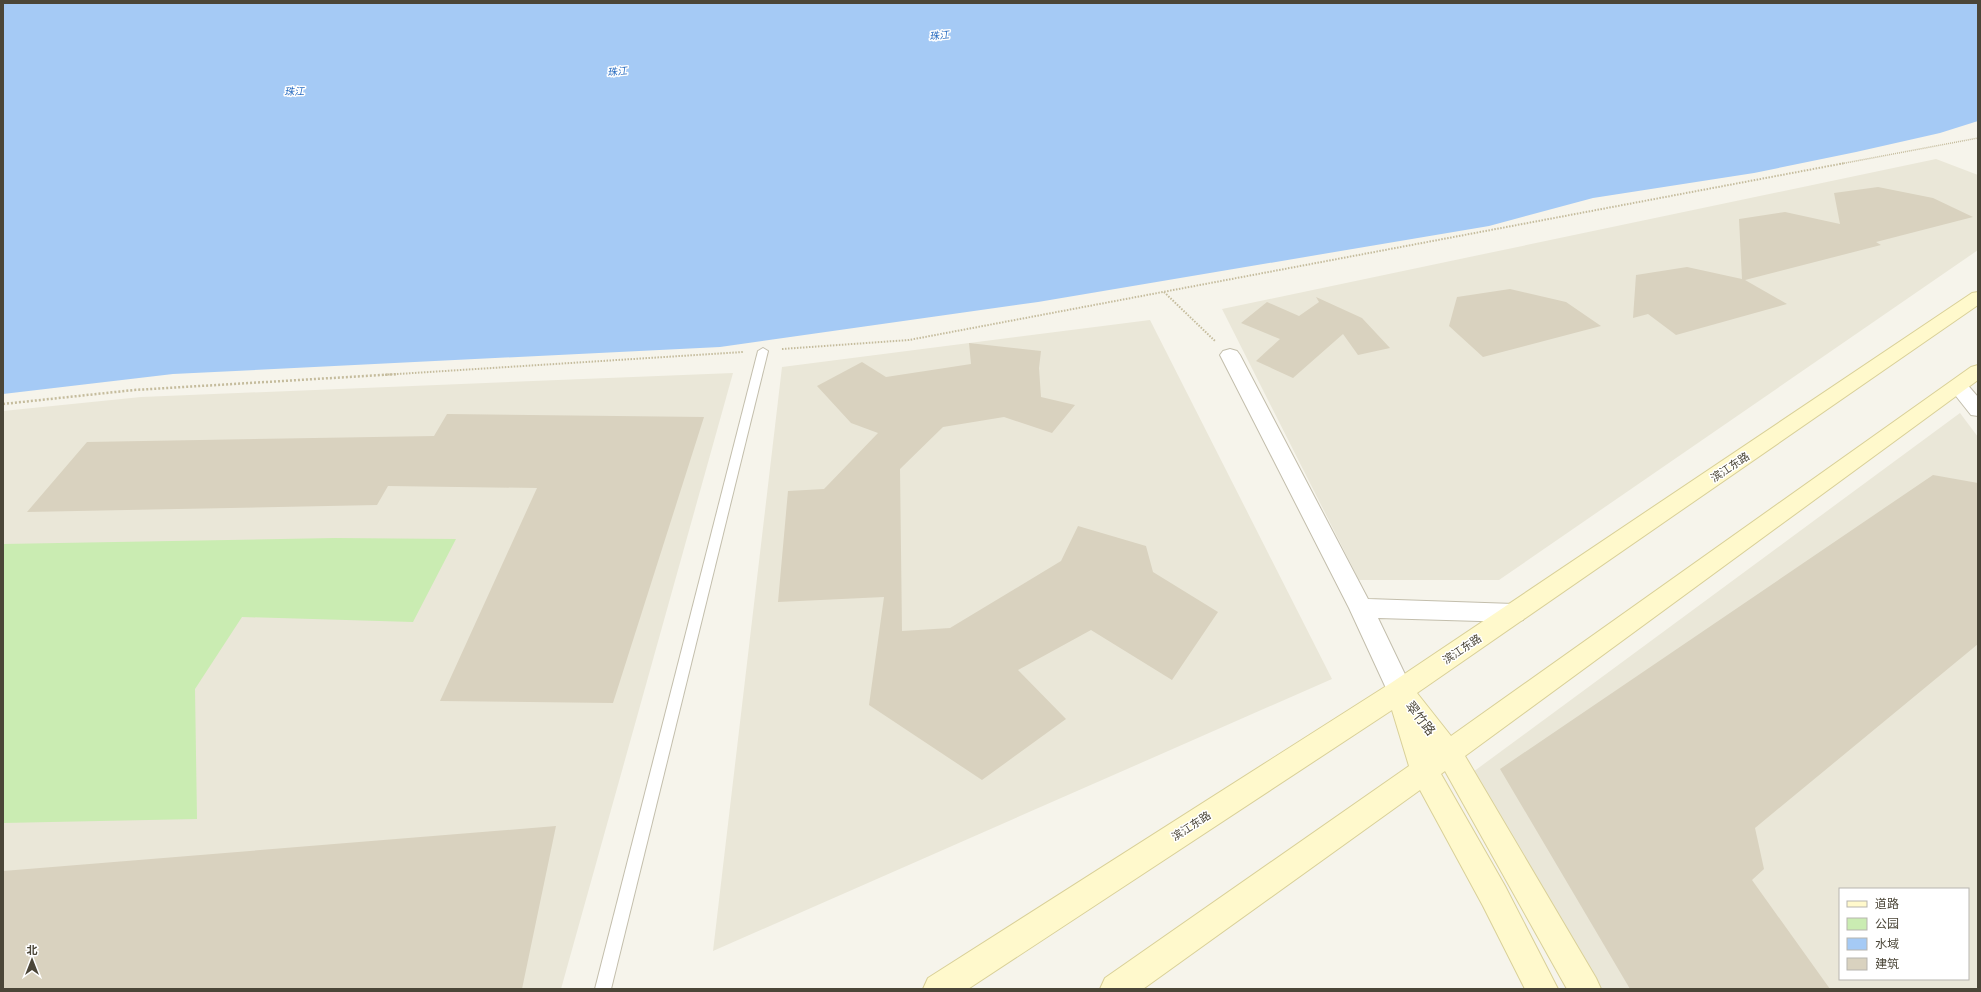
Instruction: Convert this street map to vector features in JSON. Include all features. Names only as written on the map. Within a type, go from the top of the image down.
[{"type":"main road","name":"滨江东路","points":[[939,989],[1400,691],[1978,297]]},
{"type":"main road","points":[[1116,989],[1337,834],[1978,372]]},
{"type":"main road","name":"翠竹路","points":[[1400,691],[1449,753],[1585,989]]},
{"type":"main road","name":"翠竹路","points":[[1400,691],[1424,771],[1494,896],[1542,989]]},
{"type":"street","points":[[1230,355],[1361,608],[1400,691]]},
{"type":"street","points":[[1958,386],[1978,410]]},
{"type":"street","points":[[1361,608],[1514,613]]},
{"type":"lane","points":[[603,989],[763,350]]},
{"type":"path","points":[[3,404],[134,390],[909,340],[1978,138]]},
{"type":"path","points":[[1164,292],[1230,355]]},
{"type":"shaded area","points":[[1936,159],[1978,175],[1978,250],[1499,580],[1359,580],[1222,309]]},
{"type":"shaded area","points":[[1150,320],[1332,679],[713,951],[782,367]]},
{"type":"shaded area","points":[[733,373],[561,989],[3,989],[3,411],[141,397]]},
{"type":"shaded area","points":[[1960,413],[1978,437],[1978,989],[1597,989],[1473,772]]},
{"type":"green space","points":[[335,538],[456,539],[413,622],[242,617],[195,689],[197,819],[3,823],[3,544]]},
{"type":"water","name":"珠江","points":[[3,3],[1978,3],[1978,121],[1940,133],[1754,173],[1593,198],[1489,226],[1038,302],[720,347],[173,374],[3,394]]},
{"type":"building","points":[[1878,187],[1933,198],[1973,217],[1876,242],[1881,245],[1745,280],[1787,304],[1676,335],[1648,314],[1633,318],[1636,275],[1687,267],[1742,279],[1739,219],[1785,212],[1840,224],[1834,193]]},
{"type":"building","points":[[1510,289],[1566,302],[1601,326],[1483,357],[1449,326],[1457,297]]},
{"type":"building","points":[[1316,297],[1362,318],[1390,348],[1358,355],[1343,334],[1293,378],[1256,361],[1280,339],[1241,323],[1267,302],[1299,316],[1319,302]]},
{"type":"building","points":[[969,343],[1041,351],[1039,368],[1041,397],[1075,405],[1052,433],[1004,417],[943,427],[900,469],[902,631],[950,628],[1061,561],[1078,526],[1146,546],[1153,572],[1218,612],[1172,680],[1091,630],[1018,670],[1066,719],[982,780],[869,705],[884,597],[778,602],[788,491],[824,489],[878,433],[851,423],[817,386],[862,362],[886,377],[971,364]]},
{"type":"building","points":[[447,414],[704,417],[613,703],[440,701],[537,488],[388,486],[377,505],[27,512],[87,442],[434,436]]},
{"type":"building","points":[[1933,475],[1978,483],[1978,644],[1755,828],[1764,869],[1752,880],[1830,989],[1630,989],[1500,769]]},
{"type":"building","points":[[556,826],[522,989],[3,989],[3,871]]}]
